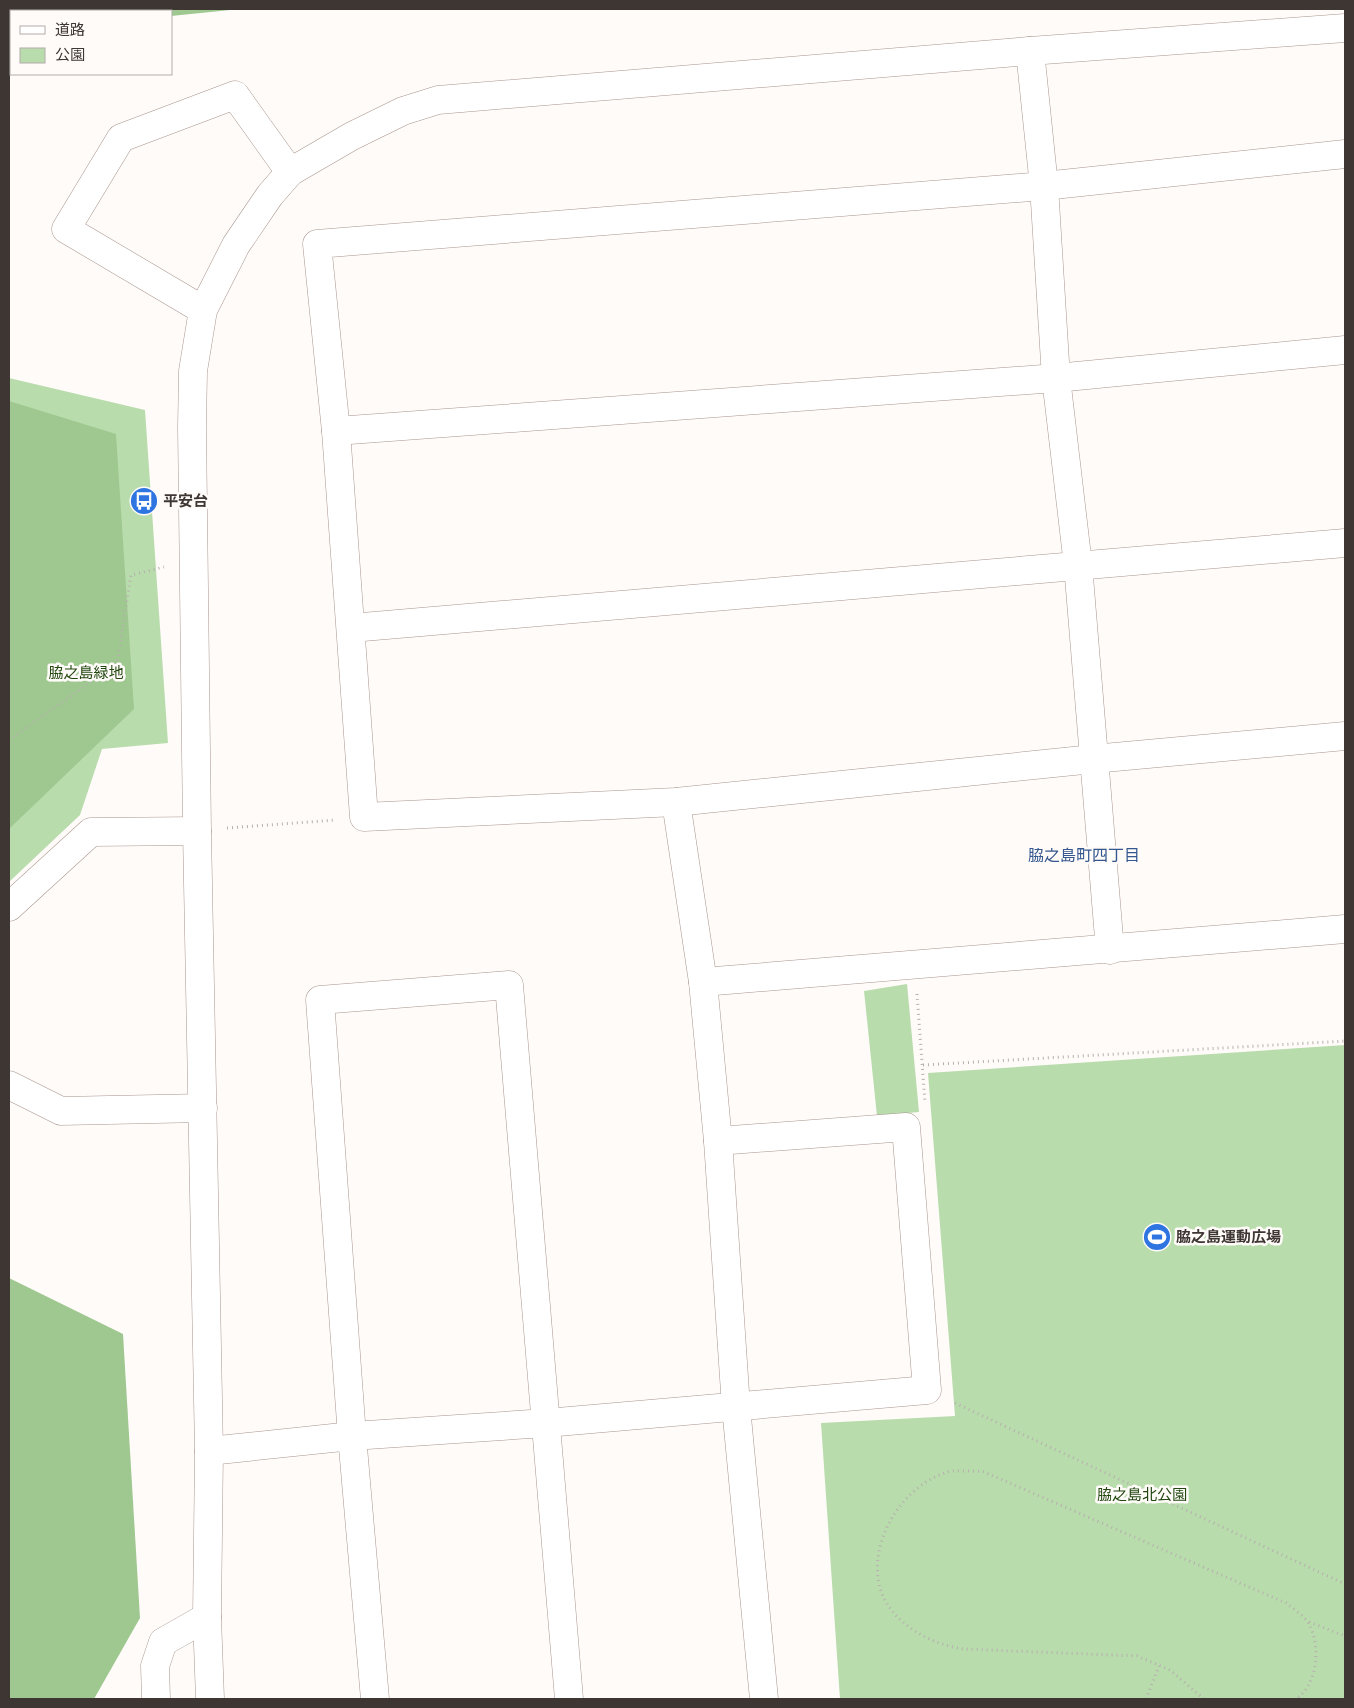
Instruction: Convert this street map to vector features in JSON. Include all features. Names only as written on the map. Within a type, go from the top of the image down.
[{"type":"street","points":[[210,1699],[207,1617],[209,1451],[197,831],[193,371],[203,310],[236,244],[270,195],[290,172],[352,136],[403,111],[438,100],[1030,51],[1345,28]]},
{"type":"street","points":[[1030,51],[1044,186],[1056,378],[1078,565],[1110,950]]},
{"type":"street","points":[[203,310],[66,229],[121,138],[235,95],[290,172]]},
{"type":"street","points":[[1345,154],[1044,186],[317,244],[336,432],[364,817],[676,802],[1093,759],[1345,736]]},
{"type":"street","points":[[336,432],[1056,378],[1345,350]]},
{"type":"street","points":[[351,628],[1345,543]]},
{"type":"street","points":[[676,802],[703,982],[718,1141],[736,1407],[764,1699]]},
{"type":"street","points":[[9,906],[91,832],[197,831]]},
{"type":"street","points":[[703,982],[1110,950],[1345,929]]},
{"type":"street","points":[[375,1699],[352,1436],[320,1000],[510,985],[569,1699]]},
{"type":"street","points":[[9,1084],[61,1111],[203,1108]]},
{"type":"street","points":[[209,1451],[352,1436],[546,1423],[927,1390],[906,1127],[718,1141]]},
{"type":"street","points":[[156,1699],[155,1666],[163,1642],[207,1617]]},
{"type":"path","points":[[9,740],[117,663],[131,575],[194,560]]},
{"type":"path","points":[[197,831],[364,817]]},
{"type":"path","points":[[906,1127],[927,1127],[914,964]]},
{"type":"path","points":[[923,1065],[1345,1041]]},
{"type":"path","points":[[927,1390],[1345,1584]]},
{"type":"path","points":[[1204,1699],[1170,1670],[1137,1656],[944,1646],[918,1633],[892,1611],[881,1590],[878,1555],[889,1522],[910,1493],[944,1472],[982,1471],[1286,1603],[1309,1622],[1345,1636]]},
{"type":"path","points":[[1296,1699],[1315,1671],[1317,1646],[1309,1622]]},
{"type":"path","points":[[1146,1699],[1159,1666]]},
{"type":"green space","points":[[9,9],[240,9],[172,16],[172,10],[10,10],[9,66]]},
{"type":"green space","name":"脇之島緑地","points":[[9,378],[145,410],[168,743],[102,749],[80,815],[9,882]]},
{"type":"green space","name":"脇之島緑地","points":[[9,401],[116,434],[134,709],[9,829]]},
{"type":"green space","points":[[907,984],[919,1112],[877,1116],[864,991]]},
{"type":"green space","name":"脇之島北公園","points":[[1345,1045],[1345,1699],[840,1699],[821,1423],[955,1416],[928,1073]]},
{"type":"green space","points":[[9,1278],[123,1334],[140,1618],[94,1699],[9,1699]]},
{"type":"place","name":"平安台","points":[[144,501]]},
{"type":"place","name":"脇之島運動広場","points":[[1157,1237]]},
{"type":"district","name":"脇之島町四丁目","points":[[1084,855]]}]
